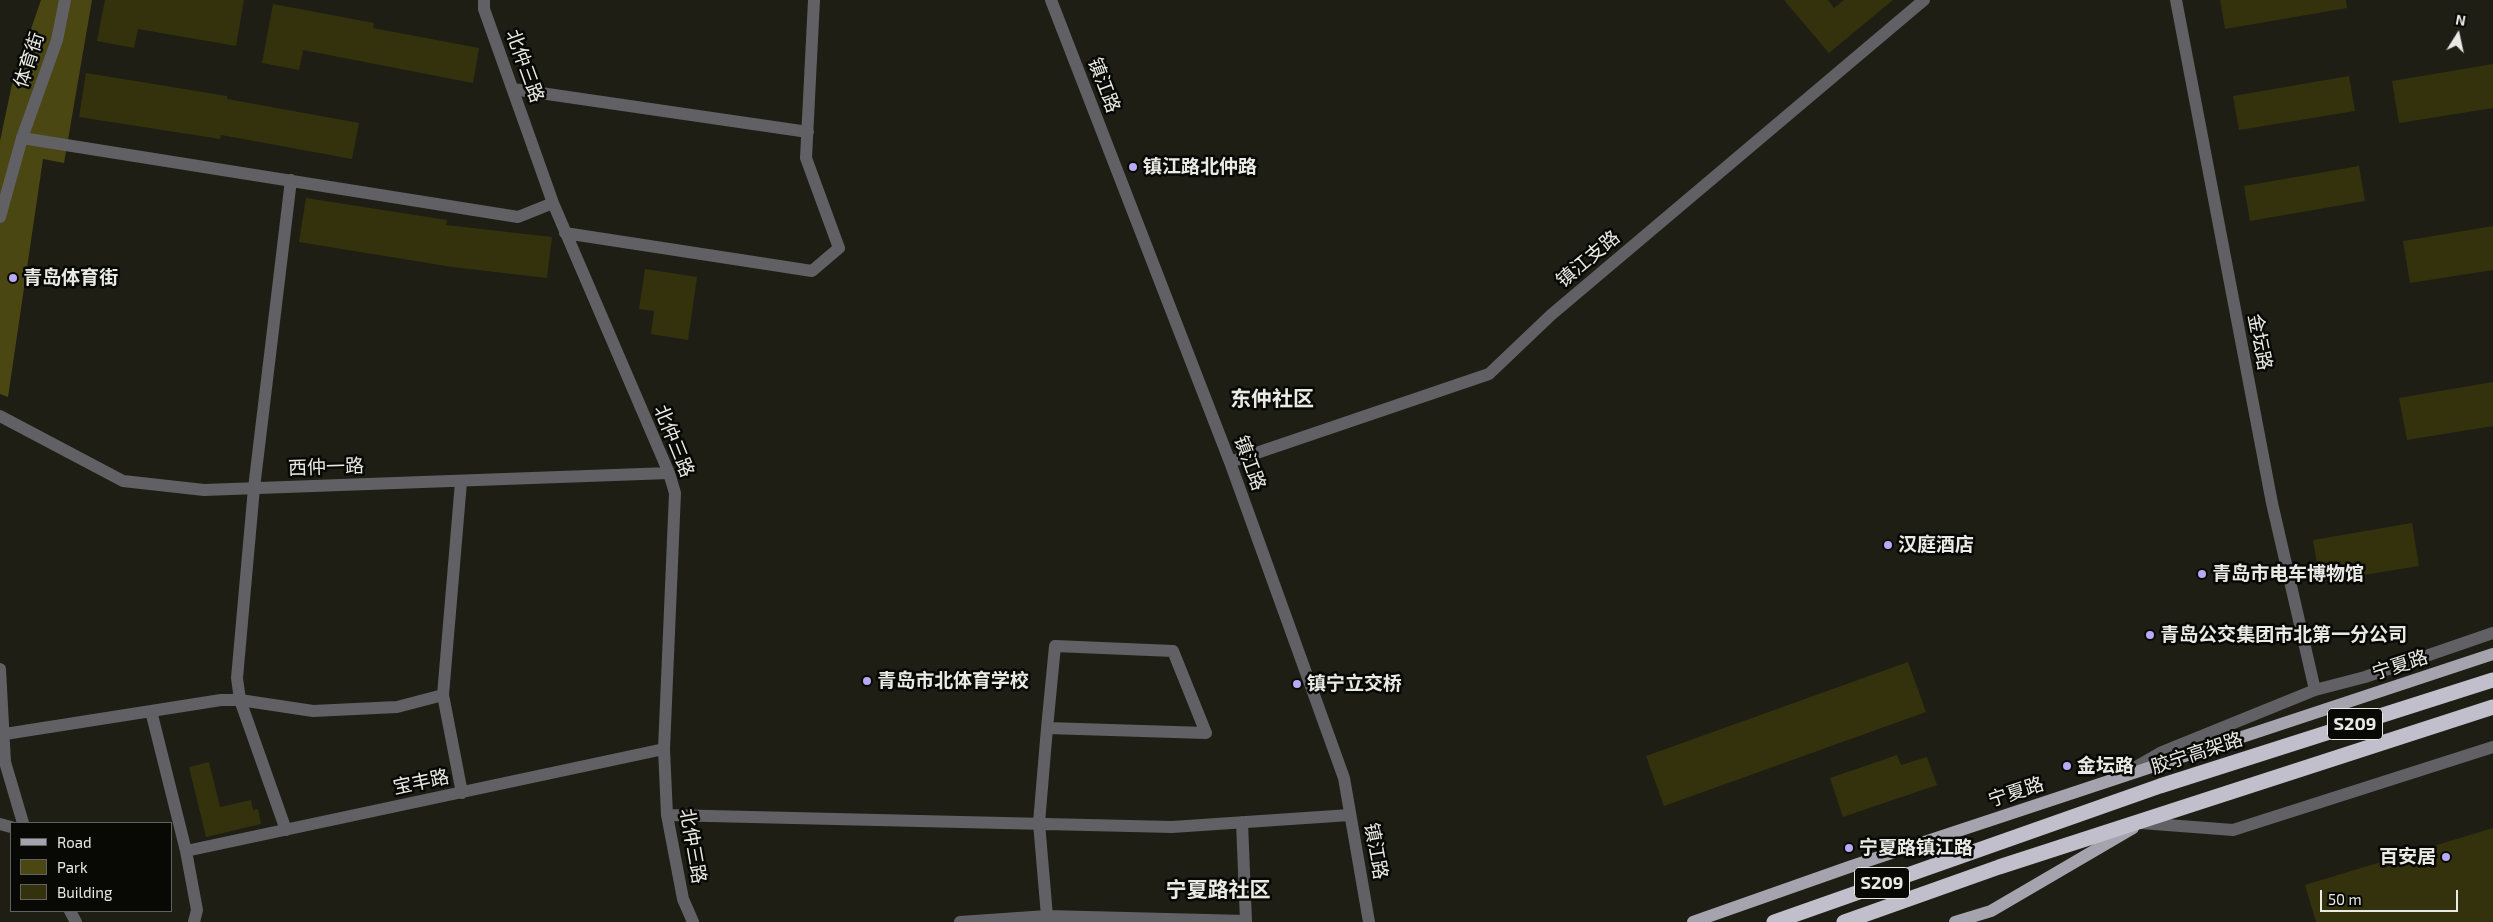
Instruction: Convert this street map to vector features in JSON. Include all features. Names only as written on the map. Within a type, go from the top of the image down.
[{"type":"highway","name":"胶宁高架路","points":[[1774,922],[2160,786],[2493,680]]},
{"type":"highway","name":"S209","points":[[1844,922],[1999,867],[2142,823],[2224,793],[2493,707]]},
{"type":"main road","name":"宁夏路","points":[[1693,922],[1852,866],[2493,654]]},
{"type":"main road","points":[[1955,922],[1990,916],[2142,823]]},
{"type":"street","name":"体育街","points":[[0,217],[22,138],[57,40],[65,0]]},
{"type":"street","name":"北仲三路","points":[[484,0],[484,8],[553,204],[669,473],[675,494],[664,750],[667,815],[683,899],[694,922]]},
{"type":"street","points":[[565,233],[812,271],[839,248],[806,158],[814,0]]},
{"type":"street","name":"镇江路","points":[[1051,0],[1230,462],[1344,778],[1369,922]]},
{"type":"street","name":"镇江支路","points":[[1230,462],[1490,374],[1551,315],[1924,0]]},
{"type":"street","name":"金坛路","points":[[2176,0],[2272,504],[2315,690]]},
{"type":"street","points":[[513,89],[808,132]]},
{"type":"street","points":[[22,138],[518,218],[553,204]]},
{"type":"street","points":[[286,830],[240,700],[237,678],[254,488],[291,180]]},
{"type":"street","name":"西仲一路","points":[[0,416],[123,481],[204,490],[669,473]]},
{"type":"street","points":[[461,482],[443,695],[462,793]]},
{"type":"street","points":[[2121,777],[2162,752],[2315,690],[2365,677],[2493,633]]},
{"type":"street","points":[[1047,728],[1206,733],[1173,651],[1055,646],[1047,728],[1039,823],[1048,916]]},
{"type":"street","points":[[0,669],[5,734],[5,762],[23,822]]},
{"type":"street","points":[[5,734],[221,700],[240,700],[313,710],[397,707],[443,695]]},
{"type":"street","points":[[151,711],[186,851],[197,910],[194,922]]},
{"type":"street","points":[[2142,823],[2233,830],[2493,747]]},
{"type":"street","name":"宝丰路","points":[[186,851],[664,750]]},
{"type":"street","points":[[667,815],[1172,827],[1350,815]]},
{"type":"street","points":[[960,922],[1048,916],[1246,921],[1242,822]]},
{"type":"green space","name":"青岛体育街","points":[[41,0],[92,0],[64,163],[43,159],[8,397],[0,394],[0,141],[12,84]]},
{"type":"building","points":[[105,0],[244,0],[236,46],[138,29],[134,48],[97,41]]},
{"type":"building","points":[[1784,0],[1828,0],[1834,8],[1844,0],[1893,0],[1829,53]]},
{"type":"building","points":[[2220,0],[2346,0],[2347,8],[2225,29]]},
{"type":"building","points":[[273,4],[374,23],[373,28],[479,48],[473,83],[303,50],[299,70],[262,63]]},
{"type":"building","points":[[2493,64],[2493,108],[2399,123],[2392,81]]},
{"type":"building","points":[[86,73],[227,96],[227,99],[359,123],[352,159],[221,135],[220,139],[79,117]]},
{"type":"building","points":[[2349,76],[2355,111],[2239,130],[2233,96]]},
{"type":"building","points":[[2359,166],[2365,201],[2250,221],[2244,186]]},
{"type":"building","points":[[306,198],[447,220],[446,225],[552,237],[547,278],[452,267],[299,242]]},
{"type":"building","points":[[2493,226],[2493,270],[2410,283],[2403,241]]},
{"type":"building","points":[[645,269],[697,277],[688,340],[651,334],[654,311],[639,309]]},
{"type":"building","points":[[2493,382],[2493,426],[2407,440],[2399,398]]},
{"type":"building","points":[[2412,523],[2419,566],[2320,582],[2313,540]]},
{"type":"building","points":[[1908,662],[1926,712],[1664,806],[1646,756]]},
{"type":"building","points":[[1897,755],[1901,765],[1927,757],[1937,785],[1843,817],[1830,778]]},
{"type":"building","points":[[209,762],[220,807],[251,800],[253,810],[258,809],[261,824],[206,837],[189,767]]},
{"type":"building","name":"百安居","points":[[2493,828],[2493,922],[2316,922],[2305,885]]},
{"type":"place","name":"镇江路北仲路","points":[[1133,167]]},
{"type":"place","name":"青岛体育街","points":[[13,278]]},
{"type":"place","name":"汉庭酒店","points":[[1888,545]]},
{"type":"place","name":"青岛市电车博物馆","points":[[2202,574]]},
{"type":"place","name":"青岛公交集团市北第一分公司","points":[[2150,635]]},
{"type":"place","name":"青岛市北体育学校","points":[[867,681]]},
{"type":"place","name":"镇宁立交桥","points":[[1297,684]]},
{"type":"place","name":"金坛路","points":[[2067,766]]},
{"type":"place","name":"宁夏路镇江路","points":[[1849,848]]},
{"type":"place","name":"百安居","points":[[2446,857]]},
{"type":"district","name":"东仲社区","points":[[1272,399]]},
{"type":"district","name":"宁夏路社区","points":[[1218,890]]}]
